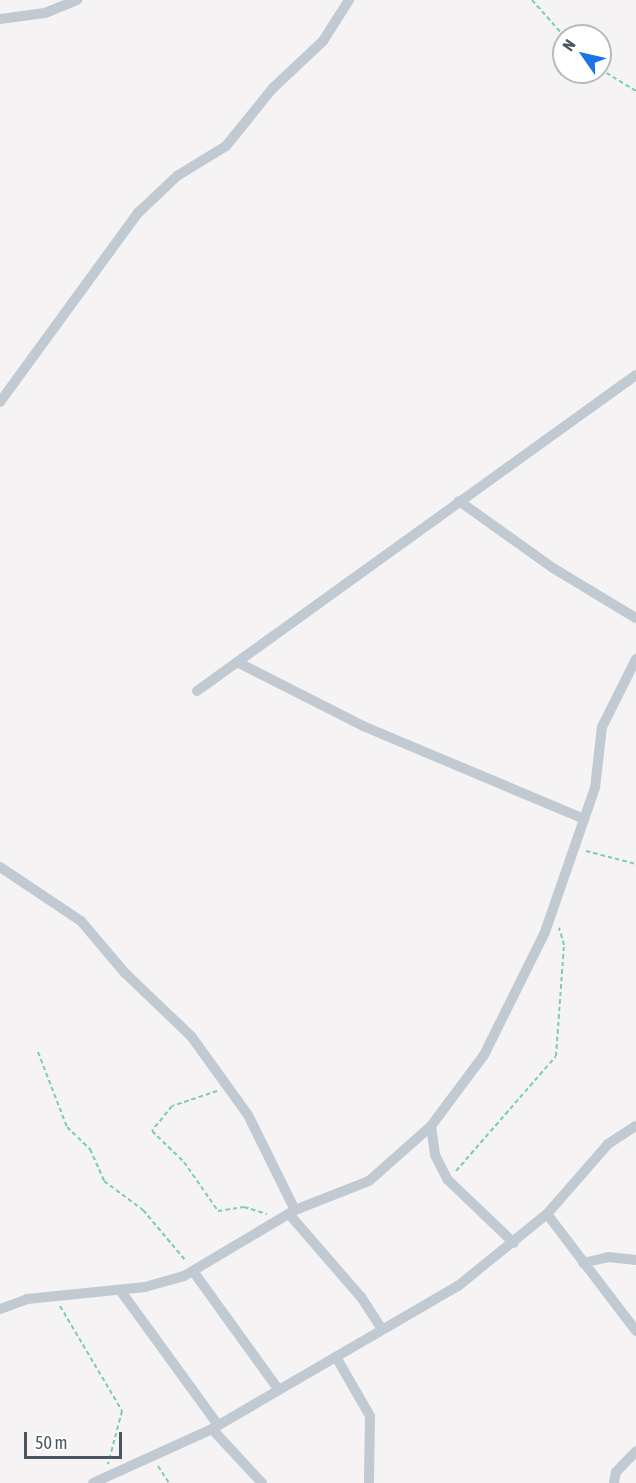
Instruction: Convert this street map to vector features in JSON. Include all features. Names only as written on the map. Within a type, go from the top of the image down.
[{"type":"street","points":[[0,19],[45,13],[77,0]]},
{"type":"street","points":[[0,402],[138,213],[177,176],[225,146],[273,88],[323,41],[350,0]]},
{"type":"street","points":[[197,691],[239,663],[459,501],[636,375]]},
{"type":"street","points":[[459,501],[554,568],[636,618]]},
{"type":"street","points":[[0,1309],[54,1296],[155,1285],[194,1271],[288,1214],[369,1181],[431,1126],[487,1049],[551,916],[595,788],[602,727],[636,660]]},
{"type":"street","points":[[239,663],[363,726],[584,819]]},
{"type":"street","points":[[0,867],[81,921],[125,973],[191,1036],[229,1086],[288,1214],[361,1297],[382,1329]]},
{"type":"street","points":[[431,1126],[435,1155],[448,1180],[514,1243]]},
{"type":"street","points":[[93,1483],[215,1426],[458,1286],[547,1214],[608,1144],[636,1126]]},
{"type":"street","points":[[547,1214],[636,1331]]},
{"type":"street","points":[[583,1263],[608,1257],[636,1260]]},
{"type":"street","points":[[194,1271],[278,1389]]},
{"type":"street","points":[[120,1290],[215,1426],[262,1483]]},
{"type":"street","points":[[336,1357],[370,1416],[369,1483]]},
{"type":"street","points":[[614,1483],[616,1472],[636,1451]]},
{"type":"path","points":[[532,0],[553,24]]},
{"type":"path","points":[[612,76],[636,91]]},
{"type":"path","points":[[574,850],[636,864]]},
{"type":"path","points":[[448,1180],[556,1056],[564,945],[551,916]]},
{"type":"path","points":[[38,1052],[67,1127],[90,1149],[104,1181],[143,1210],[194,1271]]},
{"type":"path","points":[[229,1086],[172,1106],[152,1131],[184,1162],[219,1212],[244,1207],[288,1214]]},
{"type":"path","points":[[54,1296],[123,1411],[104,1477]]},
{"type":"path","points":[[151,1456],[170,1483]]}]
